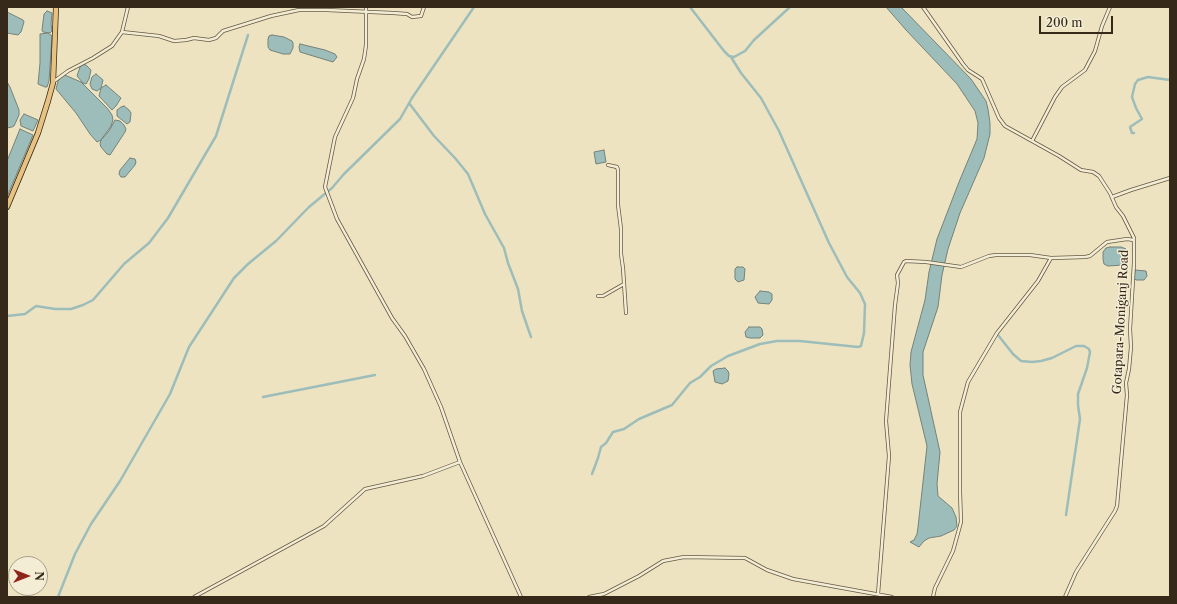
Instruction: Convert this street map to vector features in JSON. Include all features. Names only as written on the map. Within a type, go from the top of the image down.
[{"type":"highway","points":[[7,207],[38,134],[53,83],[56,7]]},
{"type":"street","points":[[53,83],[68,71],[112,46],[122,32],[128,7]]},
{"type":"street","points":[[366,7],[366,45],[364,59],[357,79],[353,98],[335,137],[325,187],[337,219],[392,318],[405,336],[424,369],[441,407],[460,462],[520,597]]},
{"type":"street","points":[[122,32],[159,36],[174,41],[194,38],[209,40],[216,38],[223,31],[286,12],[299,10],[402,13],[412,17],[421,16],[424,7]]},
{"type":"street","name":"Gotapara-Moniganj Road","points":[[923,7],[962,64],[968,70],[982,78],[1001,122],[1012,130],[1081,170],[1094,172],[1099,176],[1112,197],[1116,207],[1123,216],[1134,240],[1129,369],[1126,383],[1127,395],[1117,506],[1076,572],[1065,597]]},
{"type":"street","points":[[1032,141],[1055,97],[1062,87],[1085,70],[1095,51],[1102,26],[1110,7]]},
{"type":"street","points":[[608,166],[617,167],[618,170],[618,205],[621,229],[621,254],[626,313]]},
{"type":"street","points":[[1112,197],[1170,178]]},
{"type":"street","points":[[878,594],[889,456],[886,421],[898,283],[897,275],[906,261],[926,262],[955,267],[967,266],[989,256],[996,255],[1051,258],[1090,256],[1107,242],[1127,239],[1134,240]]},
{"type":"street","points":[[933,597],[935,588],[953,551],[961,522],[960,412],[968,382],[997,333],[1038,281],[1051,258]]},
{"type":"street","points":[[598,296],[603,296],[624,284]]},
{"type":"street","points":[[194,597],[324,526],[365,489],[423,476],[460,462]]},
{"type":"street","points":[[588,597],[604,594],[639,576],[663,561],[684,557],[744,558],[766,570],[793,579],[892,597]]},
{"type":"water","points":[[886,7],[901,7],[971,79],[986,101],[990,123],[990,134],[984,158],[960,213],[948,249],[942,275],[938,307],[923,352],[923,375],[940,452],[937,484],[938,496],[952,508],[956,517],[957,526],[954,530],[941,536],[929,538],[919,547],[910,542],[914,540],[917,534],[927,446],[912,384],[910,365],[911,352],[925,300],[929,272],[937,239],[977,139],[978,123],[975,111],[957,84]]},
{"type":"water","points":[[47,11],[52,13],[52,31],[50,33],[43,32],[42,30],[44,14]]},
{"type":"water","points":[[7,12],[23,20],[24,22],[21,32],[18,35],[7,33]]},
{"type":"water","points":[[48,33],[52,36],[49,81],[47,87],[45,87],[38,84],[40,34]]},
{"type":"water","points":[[269,36],[284,37],[292,41],[293,48],[290,54],[283,54],[270,50],[268,47],[268,39]]},
{"type":"water","points":[[300,44],[325,50],[335,54],[337,57],[333,62],[300,52]]},
{"type":"water","points":[[82,64],[86,65],[91,70],[86,84],[83,83],[77,76]]},
{"type":"water","points":[[96,74],[103,80],[101,88],[97,91],[92,89],[90,84],[92,77]]},
{"type":"water","points":[[63,75],[81,82],[112,115],[113,120],[111,126],[101,140],[97,142],[56,89],[58,81]]},
{"type":"water","points":[[7,82],[19,110],[19,115],[14,126],[7,128]]},
{"type":"water","points":[[106,85],[121,98],[112,110],[99,96],[101,88]]},
{"type":"water","points":[[124,106],[131,113],[130,122],[127,124],[117,116],[117,110]]},
{"type":"water","points":[[24,114],[38,120],[33,131],[21,126],[20,120]]},
{"type":"water","points":[[115,120],[120,121],[124,125],[126,129],[125,132],[110,155],[107,154],[101,147],[101,140],[109,131]]},
{"type":"water","points":[[20,129],[33,135],[7,197],[7,161]]},
{"type":"water","points":[[604,150],[606,162],[596,164],[594,152]]},
{"type":"water","points":[[130,158],[135,159],[135,165],[125,177],[121,177],[119,174],[120,170]]},
{"type":"water","points":[[1121,247],[1126,249],[1127,259],[1123,265],[1108,266],[1104,264],[1103,252],[1106,248]]},
{"type":"water","points":[[737,267],[743,267],[745,269],[744,280],[738,282],[735,279],[735,269]]},
{"type":"water","points":[[1135,270],[1146,271],[1147,276],[1144,280],[1136,280],[1134,278]]},
{"type":"water","points":[[760,291],[769,292],[772,294],[772,300],[769,304],[758,303],[755,297]]},
{"type":"water","points":[[749,327],[760,327],[763,335],[760,338],[746,337],[745,332]]},
{"type":"water","points":[[725,368],[729,374],[728,381],[722,384],[715,382],[713,371],[716,369]]},
{"type":"waterway","points":[[58,597],[75,554],[91,524],[120,481],[170,394],[189,347],[234,278],[248,264],[276,241],[309,207],[332,188],[344,174],[400,119],[412,98],[474,7]]},
{"type":"waterway","points":[[690,7],[724,51],[729,56],[734,57],[745,51],[754,40],[790,7]]},
{"type":"waterway","points":[[7,316],[25,314],[36,306],[55,309],[71,309],[93,300],[124,264],[149,243],[168,218],[216,136],[248,35]]},
{"type":"waterway","points":[[592,474],[601,447],[606,443],[613,432],[624,429],[639,419],[672,405],[690,383],[700,377],[711,366],[728,356],[760,344],[777,341],[800,341],[858,347],[861,346],[864,333],[865,304],[860,293],[847,277],[829,243],[779,131],[761,98],[741,73],[731,57]]},
{"type":"waterway","points":[[1134,133],[1132,133],[1130,127],[1142,119],[1132,97],[1135,84],[1138,80],[1148,77],[1170,80]]},
{"type":"waterway","points":[[409,103],[434,136],[468,174],[485,214],[504,248],[518,289],[522,311],[531,337]]},
{"type":"waterway","points":[[998,335],[1013,354],[1021,361],[1041,361],[1052,358],[1076,346],[1084,346],[1089,349],[1090,352],[1087,368],[1078,394],[1080,419],[1066,515]]},
{"type":"waterway","points":[[263,397],[375,375]]}]
